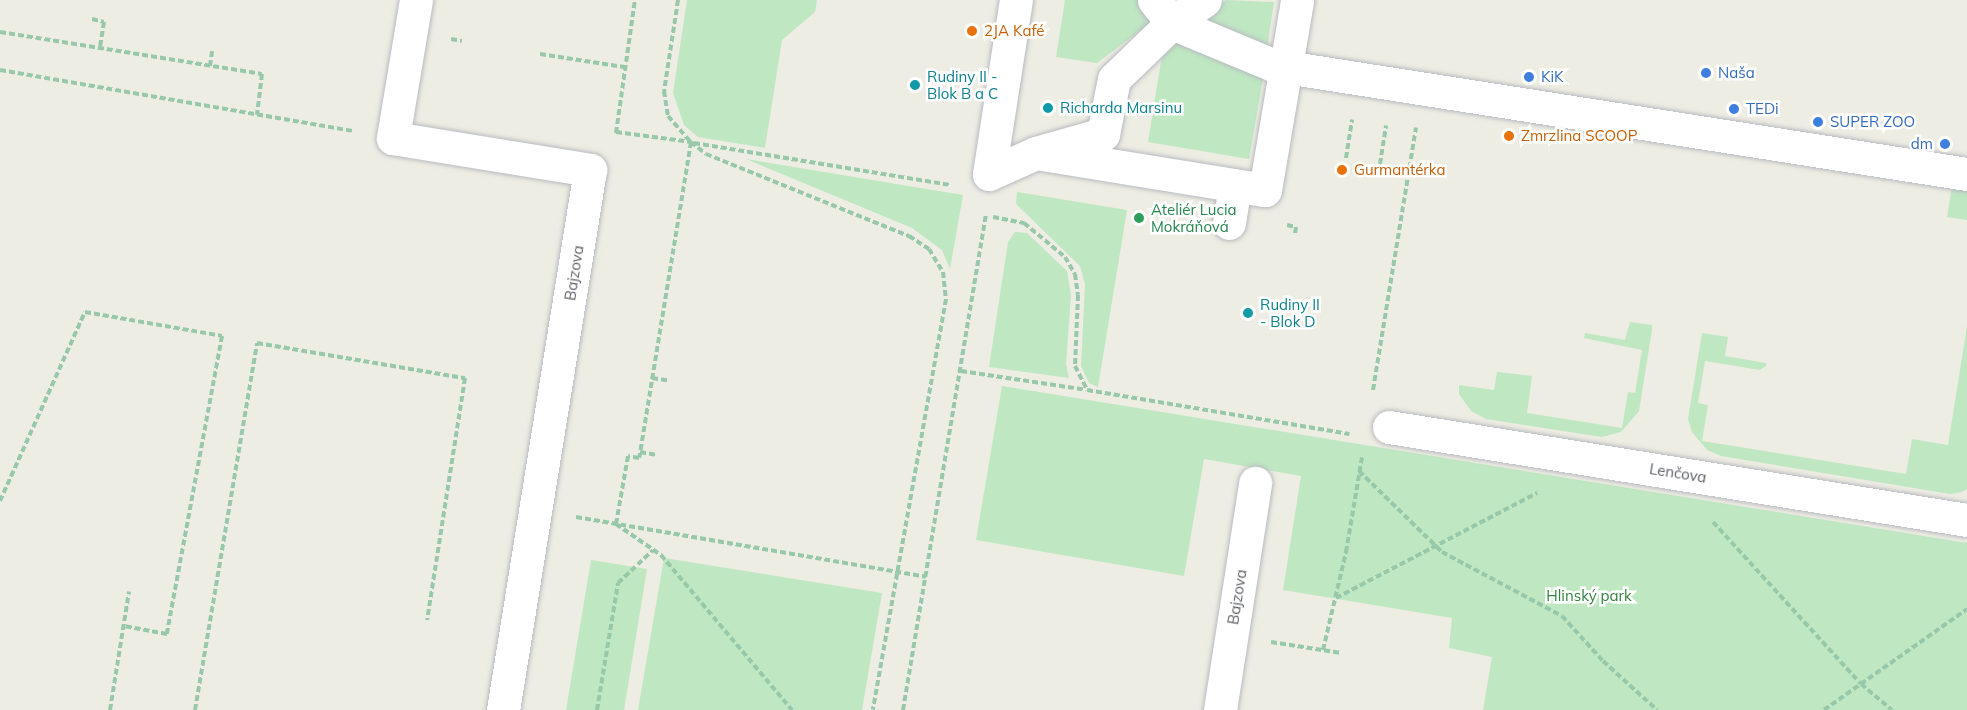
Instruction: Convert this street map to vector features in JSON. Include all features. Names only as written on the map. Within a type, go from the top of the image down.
[{"type":"street","points":[[416,0],[393,138],[590,170]]},
{"type":"street","points":[[989,174],[1016,0]]},
{"type":"street","points":[[989,174],[1036,153],[1103,135],[1114,79],[1163,12],[1205,0]]},
{"type":"street","points":[[1036,153],[1265,190],[1297,0]]},
{"type":"street","points":[[1163,12],[1273,65],[1967,174]]},
{"type":"street","name":"Bajzova","points":[[503,710],[590,170]]},
{"type":"street","points":[[1229,223],[1235,185]]},
{"type":"street","name":"Lenčova","points":[[1377,432],[1598,460],[1967,520]]},
{"type":"street","name":"Bajzova","points":[[1220,710],[1255,483]]},
{"type":"path","points":[[590,170],[616,132],[635,0]]},
{"type":"path","points":[[678,0],[664,91],[669,116],[691,142],[706,154],[909,236],[929,249],[943,272],[946,299],[873,710]]},
{"type":"path","points":[[92,19],[104,22],[100,48]]},
{"type":"path","points":[[0,32],[262,74],[257,115]]},
{"type":"path","points":[[210,66],[212,51]]},
{"type":"path","points":[[540,54],[624,67]]},
{"type":"path","points":[[0,70],[393,138]]},
{"type":"path","points":[[1323,650],[1359,471],[1377,432],[1396,239],[1423,87]]},
{"type":"path","points":[[616,132],[965,187],[989,174]]},
{"type":"path","points":[[616,525],[628,456],[639,458],[691,142]]},
{"type":"path","points":[[903,710],[961,371],[986,215],[989,174]]},
{"type":"path","points":[[986,215],[1024,223],[1065,257],[1075,274],[1075,366],[1087,390]]},
{"type":"path","points":[[0,501],[85,312],[222,336],[167,634],[123,627]]},
{"type":"path","points":[[195,710],[257,343],[465,378],[427,620]]},
{"type":"path","points":[[961,371],[1377,432]]},
{"type":"path","points":[[652,378],[670,381]]},
{"type":"path","points":[[640,452],[657,455]]},
{"type":"path","points":[[1335,599],[1598,460]]},
{"type":"path","points":[[1359,471],[1437,547],[1562,616],[1603,661],[1657,710]]},
{"type":"path","points":[[1671,472],[1861,684],[1892,710]]},
{"type":"path","points":[[574,529],[576,517],[926,577]]},
{"type":"path","points":[[616,525],[653,550],[792,710]]},
{"type":"path","points":[[597,710],[618,583],[653,550]]},
{"type":"path","points":[[110,710],[129,592]]},
{"type":"path","points":[[1824,710],[1967,609]]},
{"type":"path","points":[[1230,636],[1341,653]]},
{"type":"green space","points":[[687,0],[817,0],[815,12],[782,40],[765,148],[698,137],[684,125],[673,93]]},
{"type":"green space","points":[[1065,0],[1143,0],[1157,18],[1097,63],[1056,57]]},
{"type":"green space","points":[[1226,0],[1274,2],[1266,56],[1194,26]]},
{"type":"green space","points":[[1177,37],[1264,73],[1249,159],[1148,142],[1163,49]]},
{"type":"green space","points":[[746,159],[963,195],[950,269],[942,250],[912,228]]},
{"type":"green space","points":[[1953,180],[1967,183],[1967,220],[1947,217]]},
{"type":"green space","points":[[1017,192],[1127,210],[1098,387],[1089,383],[1081,366],[1085,284],[1080,266],[1016,204]]},
{"type":"green space","points":[[1015,232],[1027,233],[1067,271],[1071,296],[1066,364],[1069,378],[989,367],[1008,242]]},
{"type":"green space","points":[[1630,322],[1652,325],[1652,330],[1639,411],[1621,432],[1602,437],[1486,419],[1471,411],[1459,394],[1459,385],[1494,390],[1497,372],[1532,376],[1527,413],[1622,428],[1628,392],[1635,393],[1642,350],[1584,338],[1585,333],[1625,340]]},
{"type":"green space","points":[[1967,326],[1967,489],[1962,492],[1950,494],[1721,456],[1707,450],[1692,432],[1688,419],[1702,333],[1728,337],[1725,356],[1766,363],[1766,366],[1760,370],[1705,361],[1698,403],[1708,405],[1702,441],[1906,474],[1912,439],[1948,445]]},
{"type":"green space","name":"Hlinský park","points":[[1002,386],[1967,543],[1967,710],[1483,710],[1492,657],[1449,648],[1452,618],[1283,590],[1301,476],[1204,459],[1184,576],[976,540]]},
{"type":"green space","points":[[664,558],[882,593],[862,710],[638,710]]},
{"type":"green space","points":[[591,560],[647,569],[624,710],[566,710]]},
{"type":"place","name":"2JA Kafé","points":[[972,31]]},
{"type":"place","name":"Naša","points":[[1706,73]]},
{"type":"place","name":"KiK","points":[[1529,77]]},
{"type":"place","name":"Rudiny II - Blok B a C","points":[[915,85]]},
{"type":"place","name":"Richarda Marsinu","points":[[1048,108]]},
{"type":"place","name":"TEDi","points":[[1734,109]]},
{"type":"place","name":"SUPER ZOO","points":[[1818,122]]},
{"type":"place","name":"Zmrzlina SCOOP","points":[[1509,136]]},
{"type":"place","name":"dm","points":[[1945,144]]},
{"type":"place","name":"Gurmantérka","points":[[1342,170]]},
{"type":"place","name":"Ateliér Lucia Mokráňová","points":[[1139,218]]},
{"type":"place","name":"Rudiny II - Blok D","points":[[1248,313]]}]
